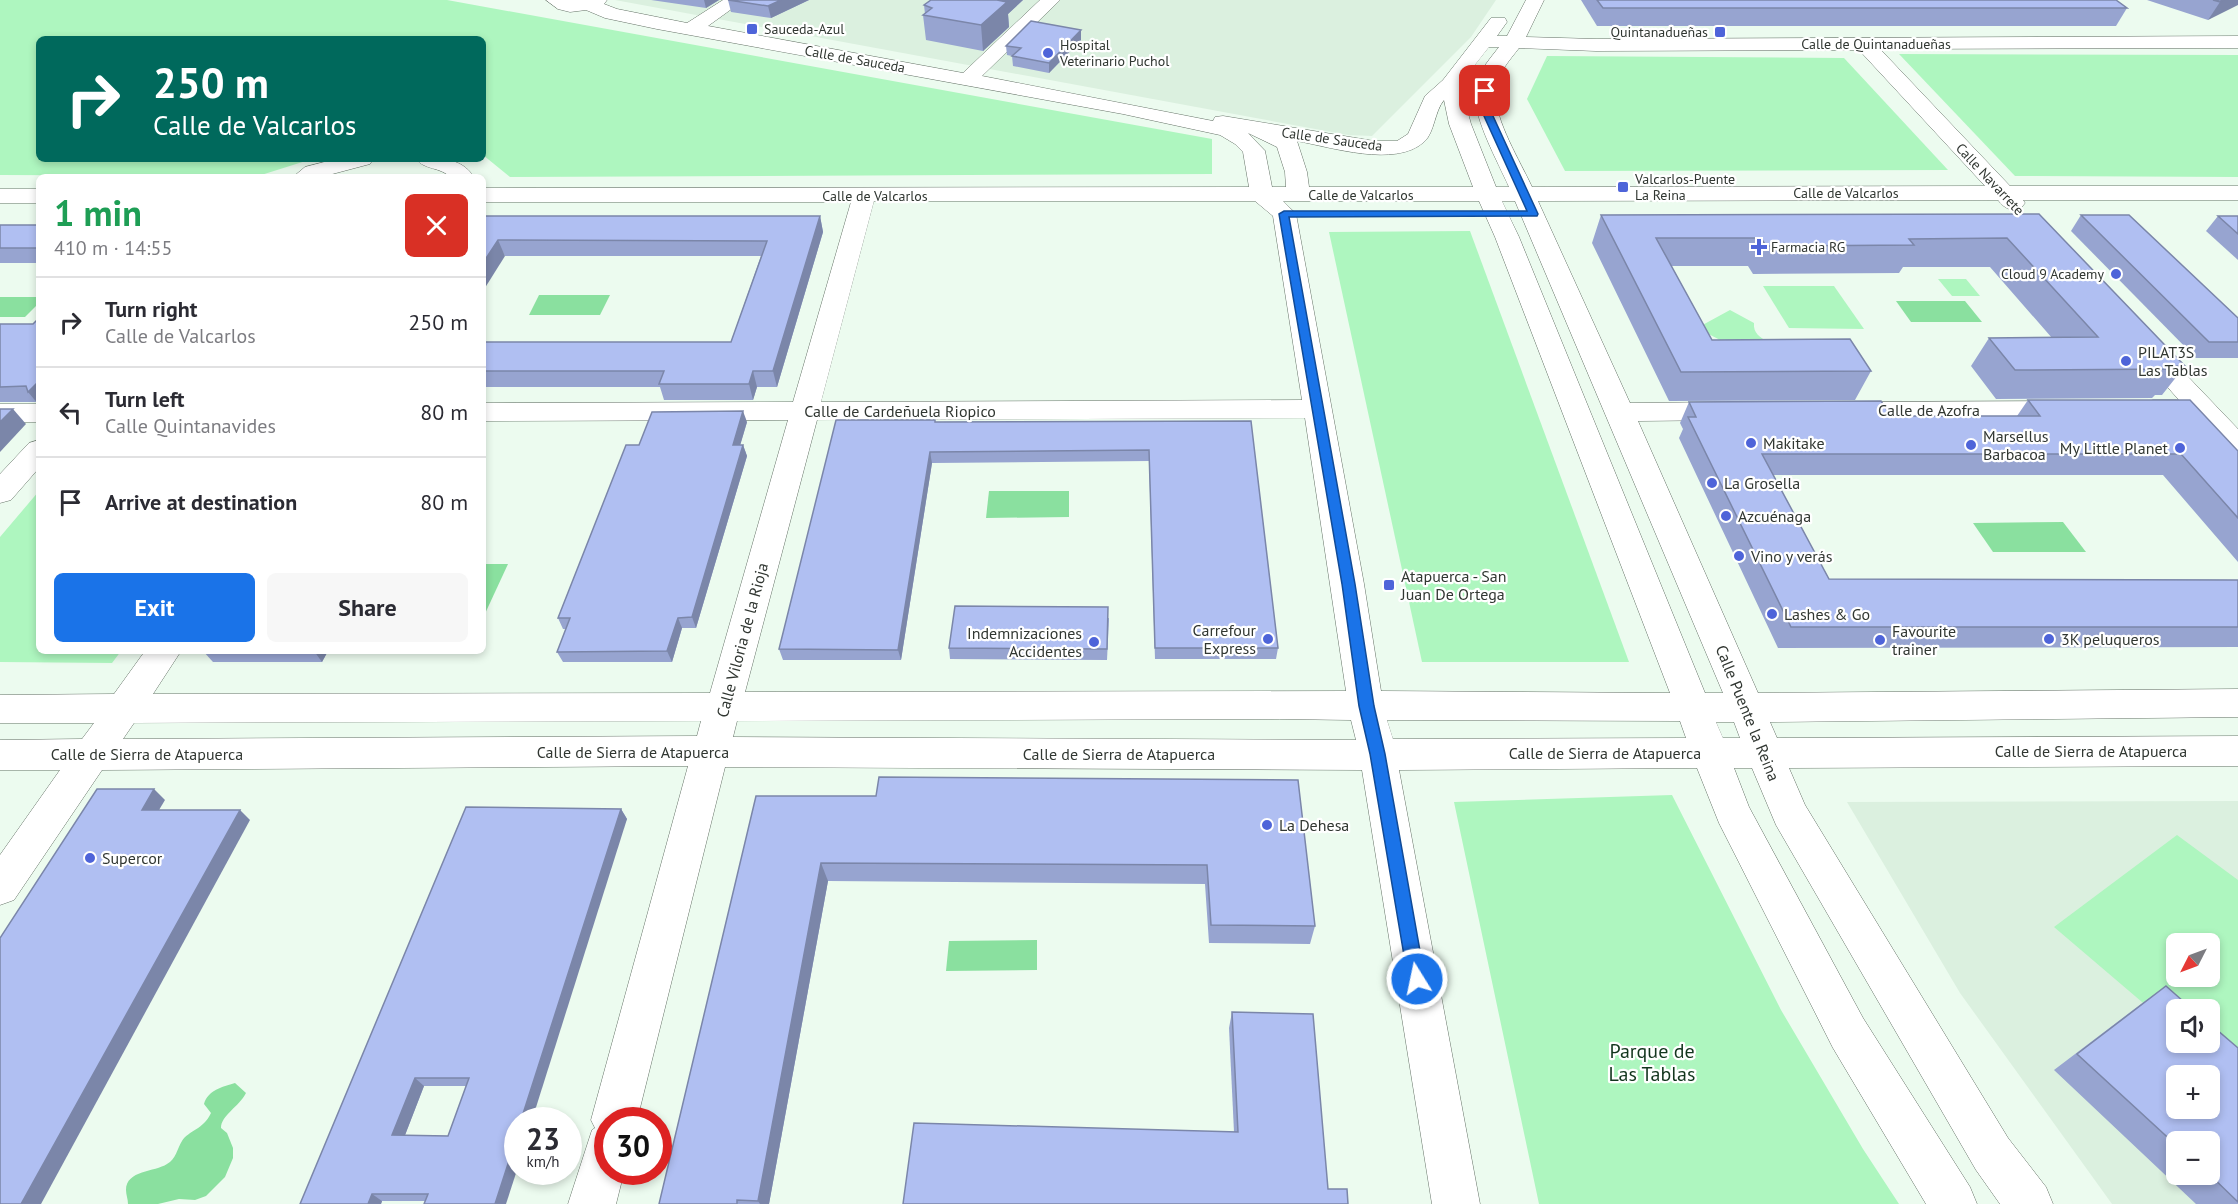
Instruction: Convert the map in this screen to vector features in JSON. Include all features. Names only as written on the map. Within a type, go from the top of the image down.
[{"type":"street","name":"Calle de Sauceda","points":[[555,0],[563,5],[593,2],[612,14],[967,80],[1123,108],[1374,148],[1402,147],[1417,137],[1432,100],[1450,84],[1511,4]]},
{"type":"street","points":[[691,29],[735,0]]},
{"type":"street","points":[[967,80],[1051,0]]},
{"type":"street","points":[[1535,0],[1513,43],[1493,68],[1485,91],[1510,204],[1692,707],[1732,811],[1848,1033],[1953,1204]]},
{"type":"street","name":"Calle de Quintanadueñas","points":[[1485,41],[1864,44],[2238,42]]},
{"type":"street","name":"Calle Navarrete","points":[[1864,44],[2018,209]]},
{"type":"street","points":[[1450,84],[1460,124],[1510,204]]},
{"type":"street","name":"Calle de Sauceda","points":[[1123,108],[1227,130],[1243,140],[1254,151],[1262,195]]},
{"type":"street","name":"Calle de Sauceda","points":[[1252,128],[1287,143],[1296,172],[1291,204]]},
{"type":"street","points":[[309,174],[351,162]]},
{"type":"street","points":[[436,162],[454,168],[460,174]]},
{"type":"street","name":"Calle de Valcarlos","points":[[2018,209],[2238,193]]},
{"type":"street","name":"Calle de Valcarlos","points":[[486,195],[861,205],[1510,204],[2238,212]]},
{"type":"street","points":[[1262,195],[1291,204],[1317,409],[1348,584],[1366,706],[1378,754],[1456,1204]]},
{"type":"street","name":"Calle de Valcarlos","points":[[486,215],[1262,195]]},
{"type":"street","points":[[0,196],[36,196]]},
{"type":"street","name":"Calle Puente la Reina","points":[[1510,204],[1620,412],[1789,813],[1992,1154],[2029,1204]]},
{"type":"street","name":"Calle Viloria de la Rioja","points":[[617,1107],[711,751],[861,205]]},
{"type":"street","points":[[0,215],[36,214]]},
{"type":"street","points":[[2124,324],[2238,447]]},
{"type":"street","name":"Calle de Cardeñuela Riopico","points":[[486,412],[1317,409]]},
{"type":"street","points":[[2131,409],[2202,409]]},
{"type":"street","name":"Calle de Azofra","points":[[1814,411],[2096,410]]},
{"type":"street","points":[[1620,412],[1756,411]]},
{"type":"street","points":[[0,413],[36,413]]},
{"type":"street","points":[[0,493],[36,453]]},
{"type":"street","points":[[0,887],[162,654]]},
{"type":"street","points":[[0,709],[1746,707],[2238,703]]},
{"type":"street","name":"Calle de Sierra de Atapuerca","points":[[0,755],[711,751],[1378,754],[2238,751]]},
{"type":"street","points":[[592,1204],[597,1185]]},
{"type":"shaded area","points":[[615,0],[1496,0],[1471,37],[1372,136],[1348,135]]},
{"type":"shaded area","points":[[539,295],[610,295],[600,315],[529,315]]},
{"type":"shaded area","points":[[0,297],[36,297],[36,306],[25,317],[0,317]]},
{"type":"shaded area","points":[[1896,301],[1965,301],[1982,322],[1911,322]]},
{"type":"shaded area","points":[[989,491],[1069,491],[1069,517],[986,518]]},
{"type":"shaded area","points":[[2063,522],[2086,552],[1993,552],[1973,523]]},
{"type":"shaded area","points":[[486,564],[508,564],[486,612]]},
{"type":"shaded area","points":[[2238,801],[2238,1204],[2112,1204],[1960,993],[1847,802]]},
{"type":"shaded area","points":[[1037,940],[1037,970],[946,971],[949,941]]},
{"type":"shaded area","points":[[235,1083],[246,1093],[222,1123],[221,1128],[227,1133],[233,1148],[233,1158],[225,1177],[206,1196],[195,1200],[179,1199],[158,1204],[128,1204],[127,1183],[142,1172],[162,1167],[170,1162],[185,1137],[208,1119],[211,1113],[204,1104],[209,1095]]},
{"type":"green space","points":[[0,0],[447,0],[1212,139],[1212,174],[510,177],[486,157],[486,36],[36,36],[36,162],[302,162],[264,174],[0,175]]},
{"type":"green space","points":[[1899,54],[2238,55],[2238,177],[2015,176]]},
{"type":"green space","points":[[1547,56],[1844,58],[1948,170],[1565,171],[1527,99]]},
{"type":"green space","points":[[1470,231],[1629,662],[1422,662],[1329,232]]},
{"type":"green space","points":[[1938,279],[1966,279],[1980,296],[1952,296]]},
{"type":"green space","points":[[1763,286],[1834,286],[1864,329],[1789,328]]},
{"type":"green space","points":[[1730,310],[1754,323],[1758,335],[1769,342],[1724,342],[1697,328]]},
{"type":"green space","points":[[36,495],[36,654],[119,654],[112,663],[0,662],[0,537]]},
{"type":"green space","name":"Parque de Las Tablas","points":[[1672,795],[1781,1010],[1863,1149],[1899,1204],[1539,1204],[1454,802]]},
{"type":"green space","points":[[2177,835],[2238,880],[2238,1083],[2218,1053],[2220,1053],[2220,999],[2166,999],[2166,1022],[2054,927]]},
{"type":"building","points":[[728,0],[781,0],[768,6]]},
{"type":"building","points":[[931,0],[1007,2],[981,25],[923,15],[932,8],[924,5]]},
{"type":"building","points":[[1597,0],[2116,0],[2127,8],[1603,8]]},
{"type":"building","points":[[1031,21],[1081,30],[1049,63],[1012,56],[1021,48],[1006,46]]},
{"type":"building","points":[[2039,214],[2185,366],[2172,366],[2175,369],[2015,370],[1989,338],[2098,337],[2007,238],[1909,239],[1914,245],[1766,246],[1761,238],[1656,238],[1712,340],[1850,339],[1871,371],[1681,372],[1601,215]]},
{"type":"building","points":[[2081,215],[2129,215],[2238,318],[2238,342],[2209,342]]},
{"type":"building","points":[[486,216],[820,216],[773,371],[753,371],[749,384],[659,384],[664,371],[486,371],[486,342],[731,342],[767,241],[498,240],[486,258]]},
{"type":"building","points":[[2218,216],[2238,216],[2238,234]]},
{"type":"building","points":[[0,225],[36,225],[36,248],[0,248]]},
{"type":"building","points":[[36,321],[36,384],[28,392],[26,386],[0,387],[0,324],[33,324]]},
{"type":"building","points":[[2028,400],[2190,400],[2238,451],[2238,518],[2181,454],[1762,454],[1829,579],[2238,580],[2238,627],[1791,627],[1688,417],[1696,417],[1689,402],[1881,401],[1891,416],[2040,416]]},
{"type":"building","points":[[0,409],[13,409],[0,422]]},
{"type":"building","points":[[743,411],[733,445],[743,445],[692,617],[678,618],[667,651],[557,652],[570,618],[558,618],[626,445],[639,445],[652,412]]},
{"type":"building","points":[[836,420],[1251,421],[1278,648],[1155,648],[1149,450],[930,452],[898,650],[779,649]]},
{"type":"building","points":[[955,606],[1108,607],[1107,649],[949,648]]},
{"type":"building","points":[[879,777],[1298,780],[1315,926],[1211,925],[1207,865],[821,863],[758,1201],[737,1200],[737,1204],[659,1204],[664,1185],[672,1185],[672,1149],[756,796],[876,796]]},
{"type":"building","points":[[97,789],[154,789],[142,810],[240,810],[21,1204],[0,1204],[0,938]]},
{"type":"building","points":[[466,807],[621,809],[525,1107],[504,1107],[504,1176],[495,1204],[424,1204],[428,1194],[372,1194],[368,1204],[300,1204]],"holes":[[[415,1078],[469,1078],[448,1136],[392,1135]]]},
{"type":"building","points":[[2166,986],[2181,999],[2166,999],[2166,1053],[2220,1053],[2220,1033],[2238,1048],[2238,1202],[2220,1185],[2220,1131],[2166,1131],[2166,1136],[2077,1054]]},
{"type":"building","points":[[1232,1012],[1313,1014],[1328,1189],[1347,1189],[1348,1204],[903,1204],[914,1123],[1238,1132]]},
{"type":"place","name":"Sauceda-Azul","points":[[752,29]]},
{"type":"place","name":"Quintanadueñas","points":[[1720,32]]},
{"type":"place","name":"Hospital Veterinario Puchol","points":[[1048,53]]},
{"type":"place","name":"Valcarlos-Puente La Reina","points":[[1623,187]]},
{"type":"place","name":"Farmacia RG","points":[[1759,247]]},
{"type":"place","name":"Cloud 9 Academy","points":[[2116,274]]},
{"type":"place","name":"PILAT3S Las Tablas","points":[[2126,361]]},
{"type":"place","name":"Makitake","points":[[1751,443]]},
{"type":"place","name":"Marsellus Barbacoa","points":[[1971,445]]},
{"type":"place","name":"My Little Planet","points":[[2180,448]]},
{"type":"place","name":"La Grosella","points":[[1712,483]]},
{"type":"place","name":"Azcuénaga","points":[[1726,516]]},
{"type":"place","name":"Vino y verás","points":[[1739,556]]},
{"type":"place","name":"Atapuerca - San Juan De Ortega","points":[[1389,585]]},
{"type":"place","name":"Lashes & Go","points":[[1772,614]]},
{"type":"place","name":"Carrefour Express","points":[[1268,639]]},
{"type":"place","name":"3K peluqueros","points":[[2049,639]]},
{"type":"place","name":"Favourite trainer","points":[[1880,640]]},
{"type":"place","name":"Indemnizaciones Accidentes","points":[[1094,642]]},
{"type":"place","name":"La Dehesa","points":[[1267,825]]},
{"type":"place","name":"Supercor","points":[[90,858]]},
{"type":"route","points":[[1417,979],[1378,754],[1366,706],[1348,584],[1284,214],[1533,214],[1489,116],[1485,91]]}]
